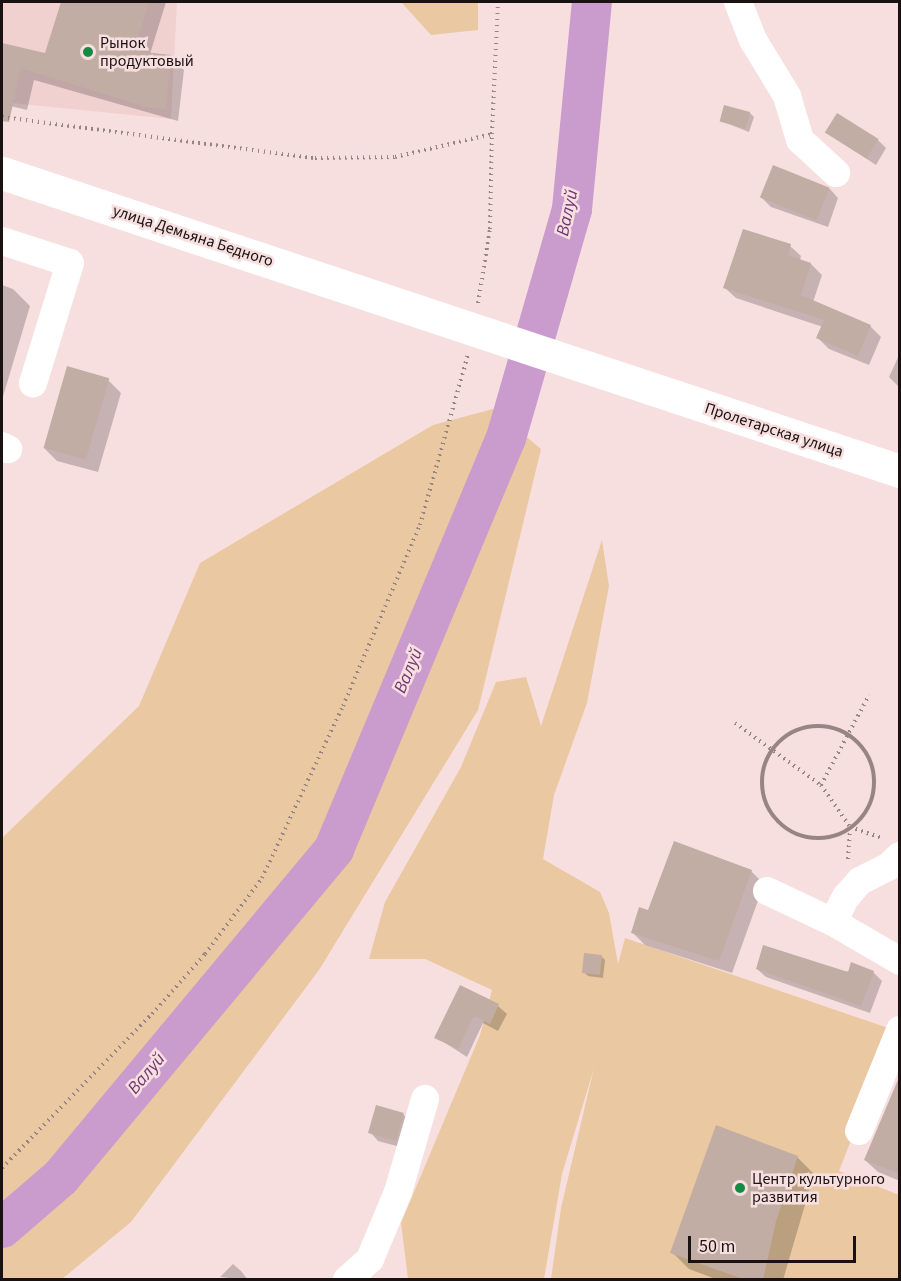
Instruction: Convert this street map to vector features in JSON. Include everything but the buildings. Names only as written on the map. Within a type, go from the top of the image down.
[{"type":"main road","name":"улица Демьяна Бедного","points":[[2,173],[385,299],[648,389]]},
{"type":"main road","name":"Пролетарская улица","points":[[648,389],[900,471]]},
{"type":"street","points":[[738,2],[753,40],[786,96],[800,140],[836,173]]},
{"type":"street","points":[[2,241],[70,263],[33,382]]},
{"type":"street","points":[[833,922],[846,897],[860,881],[888,867],[895,848]]},
{"type":"street","points":[[767,891],[833,922],[900,962]]},
{"type":"street","points":[[859,1131],[900,1030]]},
{"type":"street","points":[[347,1280],[370,1259],[399,1192],[425,1099]]},
{"type":"path","points":[[476,312],[490,230],[498,2]]},
{"type":"path","points":[[2,117],[315,158],[395,157],[492,134]]},
{"type":"path","points":[[2,1168],[152,1014],[206,954],[262,878],[344,706],[420,525],[464,383],[470,348]]},
{"type":"path","points":[[821,785],[869,695]]},
{"type":"path","points":[[735,723],[821,785],[850,827],[895,848]]},
{"type":"path","points":[[808,727],[836,729],[848,735],[866,753],[874,776],[871,801],[850,827],[818,837],[805,836],[781,824],[766,802],[763,788],[763,774],[773,750],[783,738],[808,727]]},
{"type":"shaded area","name":"Рынок продуктовый","points":[[2,2],[177,2],[171,119],[2,102]]},
{"type":"shaded area","points":[[401,2],[478,2],[478,30],[431,35]]},
{"type":"shaded area","points":[[493,409],[541,449],[478,710],[319,970],[131,1222],[62,1279],[2,1279],[2,838],[139,706],[200,563],[433,425]]},
{"type":"shaded area","points":[[602,540],[609,586],[587,703],[554,795],[543,859],[600,892],[609,913],[618,964],[625,938],[894,1030],[839,1171],[899,1195],[899,1279],[551,1279],[561,1208],[594,1068],[562,1174],[544,1279],[408,1279],[401,1223],[480,1035],[492,990],[425,959],[369,959],[385,902],[461,767],[496,682],[526,677],[541,726]]},
{"type":"waterway","name":"Валуй","points":[[2,1228],[61,1177],[334,849],[506,438],[572,209],[592,2]]},
{"type":"place","name":"Рынок продуктовый","points":[[88,52]]},
{"type":"place","name":"Центр культурного развития","points":[[740,1188]]}]
